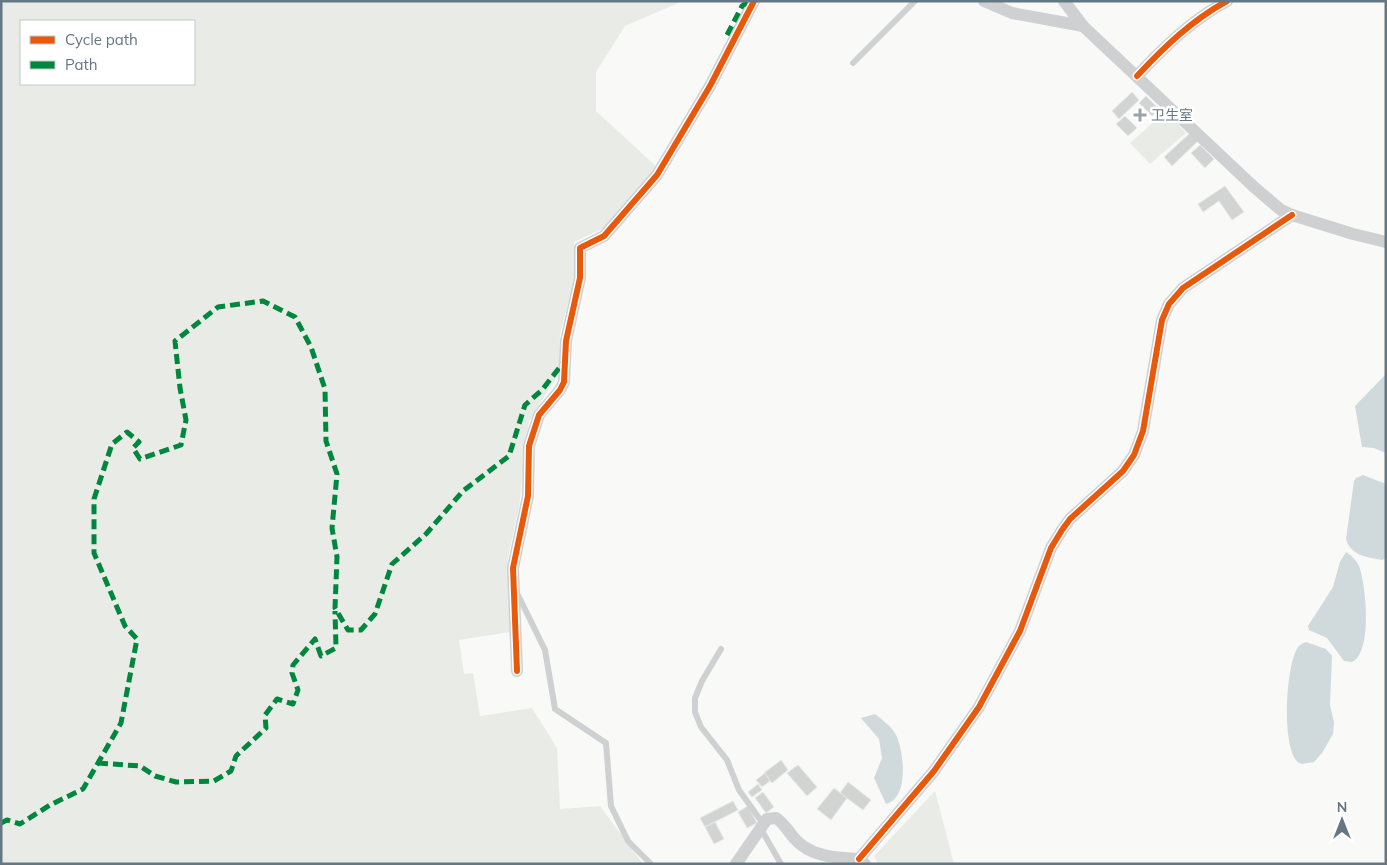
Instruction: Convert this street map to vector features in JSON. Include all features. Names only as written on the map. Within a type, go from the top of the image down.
[{"type":"street","points":[[517,671],[512,572],[528,496],[529,446],[532,432],[542,411],[560,390],[564,382],[566,341],[580,278],[580,248],[604,236],[657,176],[710,86],[754,1]]},
{"type":"street","points":[[984,1],[1012,13],[1083,26]]},
{"type":"street","points":[[1064,1],[1083,26],[1254,187],[1281,210],[1352,234],[1386,242]]},
{"type":"street","points":[[1138,76],[1167,44],[1207,12],[1227,1]]},
{"type":"street","points":[[736,864],[767,819],[776,818],[797,841],[817,853],[830,858],[862,861],[934,771],[979,707],[1020,631],[1051,548],[1062,530],[1070,519],[1123,472],[1134,455],[1144,431],[1162,320],[1168,304],[1182,288],[1292,215]]},
{"type":"lane","points":[[853,63],[916,1]]},
{"type":"lane","points":[[512,572],[519,598],[545,650],[555,709],[606,743],[611,806],[628,840],[651,864]]},
{"type":"lane","points":[[721,649],[702,681],[695,698],[695,712],[701,727],[727,760],[739,790],[762,827],[780,864]]},
{"type":"shaded area","points":[[1,1],[683,1],[625,26],[596,72],[596,111],[658,168],[604,228],[574,242],[576,273],[560,334],[559,373],[529,421],[519,507],[508,557],[510,632],[459,640],[464,674],[473,673],[480,716],[532,708],[557,748],[560,809],[600,806],[643,864],[1,864]]},
{"type":"shaded area","points":[[1166,111],[1186,133],[1150,164],[1130,143]]},
{"type":"shaded area","points":[[1386,374],[1386,453],[1374,448],[1362,447],[1355,406]]},
{"type":"shaded area","points":[[1363,475],[1386,484],[1386,558],[1382,560],[1360,555],[1348,545],[1346,539],[1354,481]]},
{"type":"shaded area","points":[[1346,552],[1354,558],[1362,575],[1366,617],[1363,646],[1359,656],[1352,662],[1344,661],[1327,638],[1309,630],[1308,626],[1333,587],[1340,562]]},
{"type":"shaded area","points":[[1306,642],[1326,649],[1332,656],[1330,705],[1334,722],[1333,734],[1322,753],[1314,762],[1302,764],[1295,758],[1290,746],[1287,709],[1290,670],[1294,655],[1299,646]]},
{"type":"shaded area","points":[[875,714],[893,730],[899,745],[903,764],[903,775],[898,793],[893,800],[886,804],[874,778],[882,758],[879,739],[861,718]]},
{"type":"shaded area","points":[[935,791],[954,864],[878,864],[874,856]]},
{"type":"building","points":[[1132,92],[1139,100],[1119,119],[1112,111]]},
{"type":"building","points":[[1146,96],[1159,109],[1152,116],[1139,103]]},
{"type":"building","points":[[1125,116],[1137,128],[1128,136],[1116,124]]},
{"type":"building","points":[[1190,133],[1198,141],[1172,166],[1164,157]]},
{"type":"building","points":[[1200,145],[1214,159],[1205,168],[1191,153]]},
{"type":"building","points":[[1225,186],[1244,212],[1232,220],[1219,201],[1203,212],[1198,204]]},
{"type":"building","points":[[781,760],[788,770],[772,783],[764,773]]},
{"type":"building","points":[[798,765],[817,787],[807,796],[787,773]]},
{"type":"building","points":[[765,773],[770,781],[762,787],[756,780]]},
{"type":"building","points":[[848,782],[871,800],[863,810],[840,793]]},
{"type":"building","points":[[758,784],[762,790],[752,797],[748,792]]},
{"type":"building","points":[[834,788],[847,798],[831,820],[817,809]]},
{"type":"building","points":[[763,792],[774,807],[766,813],[755,798]]},
{"type":"building","points":[[733,801],[738,810],[705,827],[700,818]]},
{"type":"building","points":[[748,806],[757,823],[747,828],[738,812]]},
{"type":"building","points":[[715,822],[724,839],[714,844],[705,827]]},
{"type":"marked path","points":[[727,35],[742,6],[749,1]]},
{"type":"marked path","points":[[1,823],[7,820],[20,824],[50,805],[83,789],[121,723],[137,639],[125,626],[94,553],[94,499],[112,444],[127,432],[139,442],[133,448],[140,459],[181,445],[186,420],[180,388],[175,341],[218,307],[263,301],[295,317],[311,347],[325,389],[326,441],[337,474],[332,528],[337,557],[335,608],[348,630],[361,630],[375,614],[392,564],[426,534],[463,491],[509,456],[525,405],[542,390],[563,363]]},
{"type":"marked path","points":[[98,763],[140,766],[155,776],[176,782],[214,781],[231,771],[236,756],[266,728],[265,715],[277,699],[293,704],[298,690],[292,673],[293,665],[315,639],[321,656],[336,648],[335,611]]},
{"type":"cycle path","points":[[517,671],[513,568],[528,496],[529,446],[539,415],[560,390],[564,382],[566,341],[580,278],[580,248],[604,236],[657,175],[710,86],[754,1]]},
{"type":"cycle path","points":[[1137,76],[1179,35],[1214,8],[1227,1]]},
{"type":"cycle path","points":[[859,859],[934,771],[979,707],[1020,631],[1051,548],[1062,530],[1070,519],[1123,471],[1134,455],[1143,431],[1162,320],[1169,304],[1183,288],[1292,215]]},
{"type":"place","name":"卫生室","points":[[1140,115]]}]
